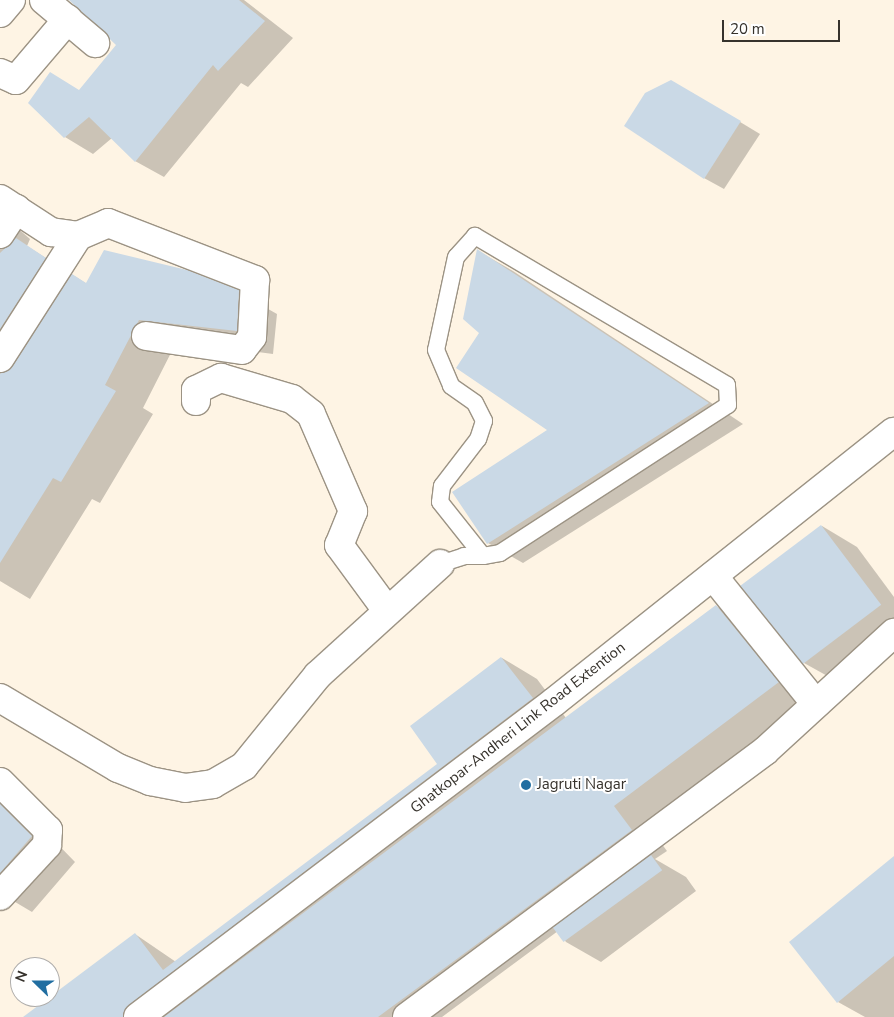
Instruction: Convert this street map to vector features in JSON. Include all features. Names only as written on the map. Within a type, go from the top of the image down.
[{"type":"street","points":[[0,13],[11,0]]},
{"type":"street","points":[[44,0],[95,43]]},
{"type":"street","points":[[0,73],[16,80],[68,19]]},
{"type":"street","points":[[0,234],[8,204],[51,232],[78,236],[108,223],[255,280],[252,338],[242,350],[146,336]]},
{"type":"street","points":[[0,358],[78,236]]},
{"type":"street","points":[[196,400],[196,390],[221,378],[292,399],[311,414],[353,512],[339,545],[386,609]]},
{"type":"street","name":"Ghatkopar-Andheri Link Road Extention","points":[[138,1017],[713,576],[894,432]]},
{"type":"street","points":[[0,698],[118,768],[150,781],[185,788],[213,784],[244,766],[318,675],[386,609],[440,564]]},
{"type":"street","points":[[713,576],[816,704]]},
{"type":"street","points":[[407,1017],[765,750],[894,633]]},
{"type":"street","points":[[0,782],[48,830],[47,845],[0,896]]},
{"type":"lane","points":[[440,564],[464,556],[483,556],[500,554],[728,406],[727,385],[475,236],[456,257],[436,350],[451,386],[475,403],[484,421],[478,439],[442,486],[440,502],[483,556]]},
{"type":"building","points":[[69,0],[239,0],[265,21],[218,71],[213,65],[135,162],[89,117],[64,138],[28,103],[50,72],[79,90],[116,45]]},
{"type":"building","points":[[671,80],[741,121],[704,179],[624,126],[645,93]]},
{"type":"building","points":[[16,238],[46,258],[0,329],[0,253]]},
{"type":"building","points":[[477,249],[709,403],[487,544],[452,492],[547,430],[456,368],[479,333],[463,319]]},
{"type":"building","points":[[104,250],[187,270],[239,290],[237,331],[139,320],[105,385],[116,391],[61,482],[53,478],[0,563],[0,374],[13,366],[72,274],[86,283]]},
{"type":"building","points":[[821,525],[881,605],[801,666],[740,586]]},
{"type":"building","points":[[716,605],[779,682],[614,806],[632,830],[378,1017],[164,1017]]},
{"type":"building","points":[[501,657],[533,698],[129,1005],[123,1017],[23,1017],[36,1007],[60,1007],[60,989],[135,933],[163,970],[437,764],[410,726]]},
{"type":"building","points":[[0,804],[32,836],[0,873]]},
{"type":"building","points":[[651,855],[662,870],[563,942],[552,927]]},
{"type":"building","points":[[894,856],[894,956],[837,1003],[789,942]]},
{"type":"place","name":"Jagruti Nagar","points":[[526,785]]}]
